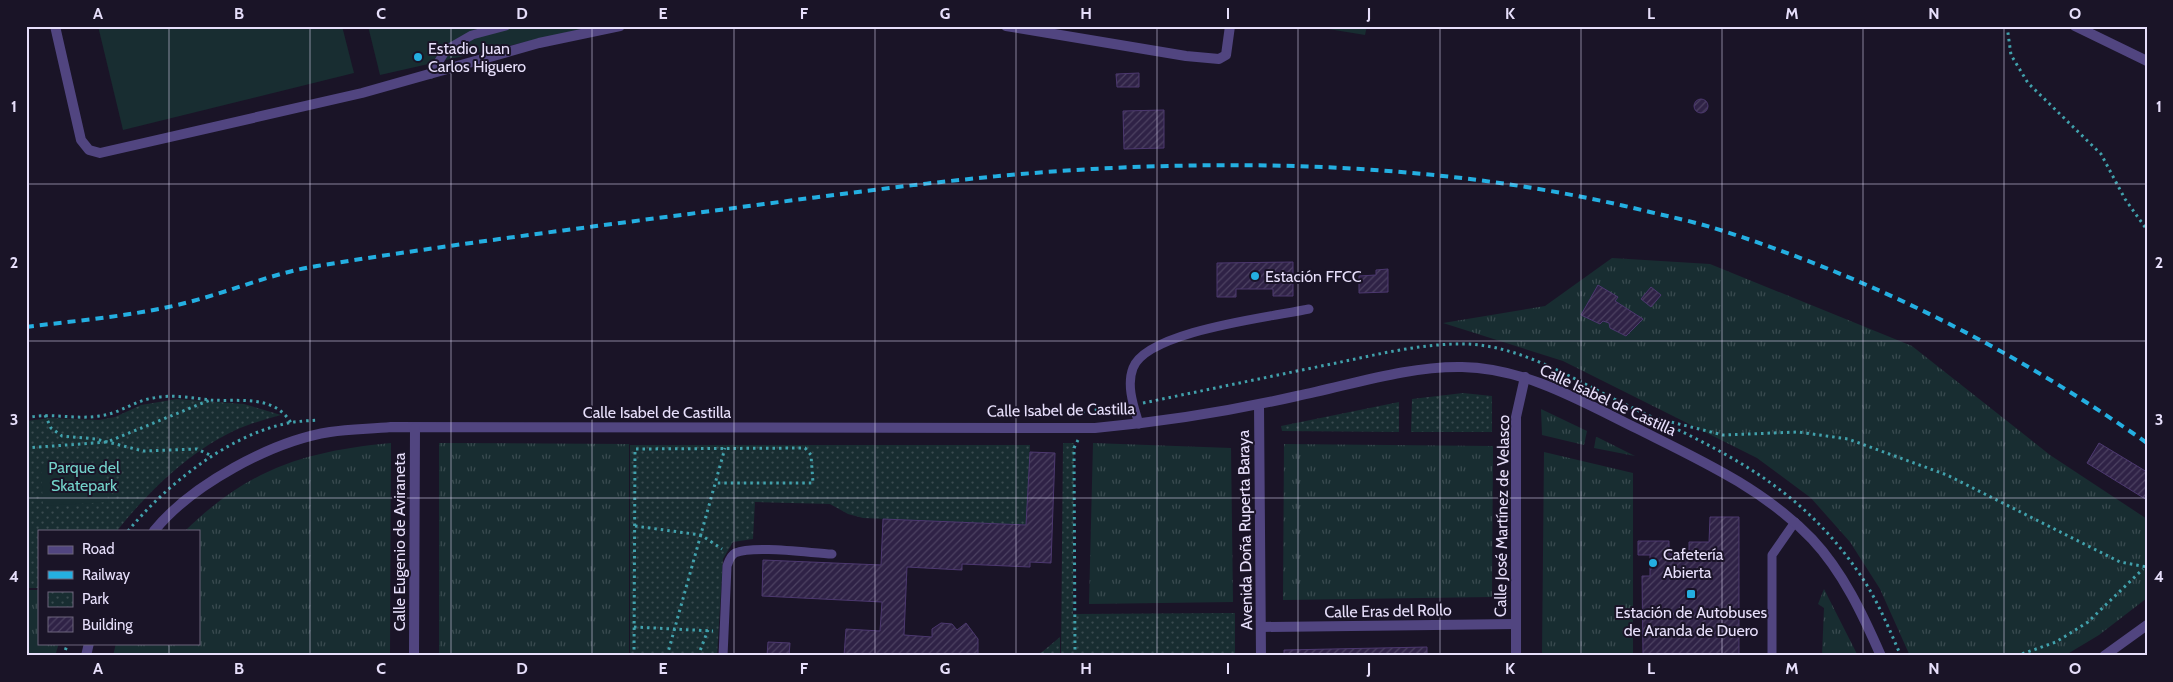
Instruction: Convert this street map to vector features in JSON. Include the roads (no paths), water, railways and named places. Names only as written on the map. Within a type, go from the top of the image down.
[{"type":"street","points":[[55,26],[81,140],[89,150],[100,153],[362,93],[539,43],[620,26]]},
{"type":"street","points":[[1006,26],[1186,56],[1219,59],[1226,55],[1230,26]]},
{"type":"street","points":[[2075,26],[2147,62]]},
{"type":"street","name":"Calle Isabel de Castilla","points":[[155,530],[165,517],[214,478],[264,451],[329,432],[391,427],[1095,428],[1139,424],[1259,405],[1402,373],[1439,368],[1490,368],[1525,377],[1567,394],[1716,468],[1757,493],[1794,522],[1814,541],[1846,586],[1881,656]]},
{"type":"street","name":"Calle José Martínez de Velasco","points":[[1516,656],[1516,417],[1525,377]]},
{"type":"street","name":"Avenida Doña Ruperta Baraya","points":[[1259,405],[1261,656]]},
{"type":"street","name":"Calle Eugenio de Aviraneta","points":[[414,656],[415,428]]},
{"type":"street","name":"Calle Eras del Rollo","points":[[1261,627],[1516,624]]},
{"type":"street","points":[[2104,656],[2147,625]]},
{"type":"lane","points":[[430,74],[446,50],[472,35],[506,26]]},
{"type":"lane","points":[[1139,424],[1130,381],[1133,367],[1146,351],[1158,344],[1190,333],[1309,309]]},
{"type":"lane","points":[[1772,656],[1772,554],[1794,522]]},
{"type":"lane","points":[[723,656],[727,566],[732,556],[749,550],[832,554]]},
{"type":"railway","points":[[26,327],[169,307],[205,298],[284,273],[317,266],[540,233],[805,199],[1010,175],[1092,169],[1162,166],[1303,166],[1443,176],[1513,185],[1582,197],[1658,214],[1714,228],[1772,247],[1829,269],[1939,319],[2045,377],[2147,443]]},
{"type":"place","name":"Estadio Juan Carlos Higuero","points":[[418,57]]},
{"type":"place","name":"Estación FFCC","points":[[1255,276]]},
{"type":"place","name":"Cafetería Abierta","points":[[1653,563]]},
{"type":"place","name":"Estación de Autobuses de Aranda de Duero","points":[[1691,594]]},
{"type":"park label","name":"Parque del Skatepark","points":[[84,476]]}]
